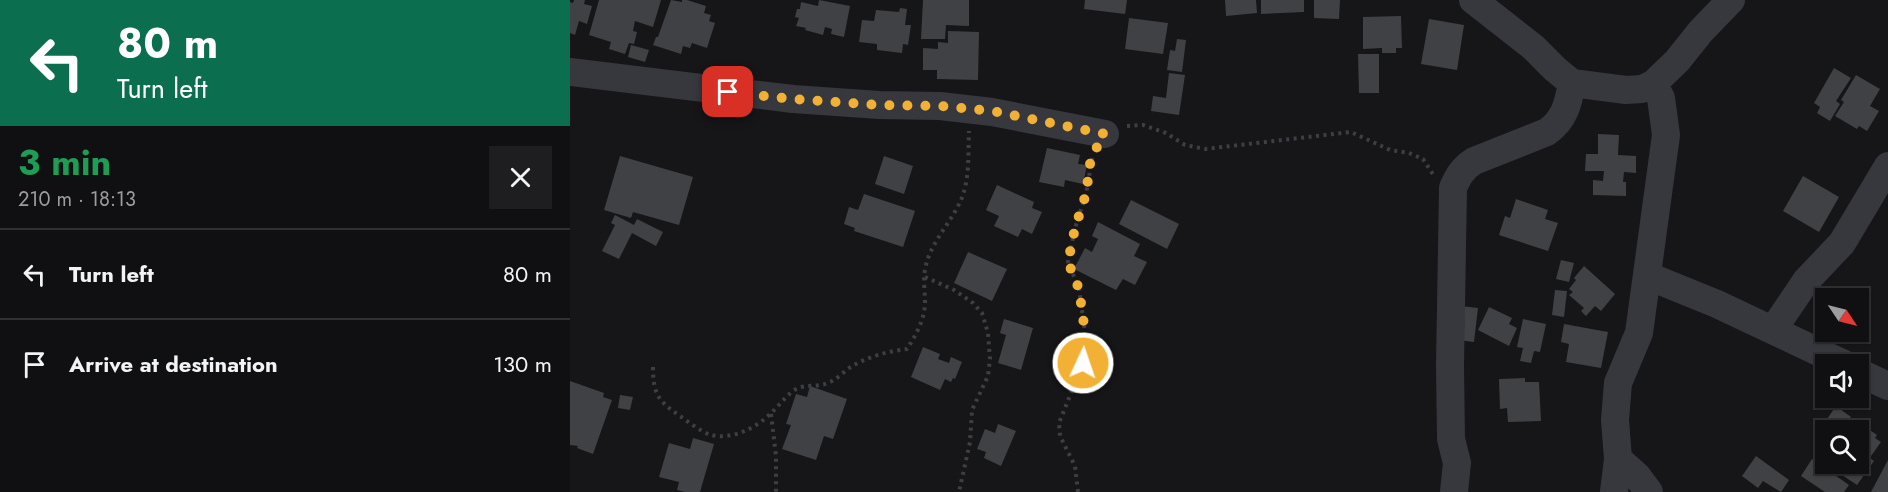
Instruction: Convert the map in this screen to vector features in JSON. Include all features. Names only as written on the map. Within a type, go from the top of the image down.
[{"type":"street","points":[[1473,0],[1533,47],[1572,83],[1626,90],[1642,89],[1653,84],[1677,61],[1701,31],[1731,0]]},
{"type":"street","points":[[1701,31],[1705,0]]},
{"type":"street","points":[[570,72],[792,99],[970,109],[1073,126],[1105,134]]},
{"type":"street","points":[[1454,492],[1457,463],[1451,439],[1450,365],[1453,188],[1464,168],[1474,161],[1546,132],[1557,125],[1568,104],[1572,83]]},
{"type":"street","points":[[1614,492],[1618,459],[1615,420],[1618,383],[1639,333],[1665,135],[1661,98],[1653,84]]},
{"type":"street","points":[[1773,330],[1806,281],[1842,243],[1888,166]]},
{"type":"street","points":[[1647,276],[1717,304],[1823,354]]},
{"type":"street","points":[[1869,377],[1888,386]]},
{"type":"street","points":[[1618,459],[1649,492]]},
{"type":"path","points":[[653,368],[653,387],[670,409],[710,435],[731,435],[759,424],[793,391],[805,385],[828,383],[854,365],[884,354],[907,349],[923,316],[925,269],[930,255],[953,217],[965,186],[970,109]]},
{"type":"path","points":[[1078,492],[1075,466],[1060,436],[1059,423],[1083,363],[1085,332],[1079,289],[1068,262],[1075,228],[1086,194],[1091,157],[1105,134],[1121,127],[1143,125],[1166,133],[1185,145],[1205,149],[1351,132],[1390,150],[1409,153],[1423,159],[1453,204]]},
{"type":"path","points":[[925,277],[954,290],[973,303],[982,313],[988,333],[990,359],[988,376],[972,410],[970,442],[959,492]]},
{"type":"path","points":[[771,414],[776,456],[776,492]]},
{"type":"building","points":[[574,0],[585,0],[584,4],[592,6],[587,24],[579,21],[575,35],[570,33],[570,2],[573,3]]},
{"type":"building","points":[[599,0],[661,0],[653,27],[635,21],[633,31],[637,32],[634,44],[629,43],[625,54],[609,49],[611,42],[589,35]]},
{"type":"building","points":[[671,0],[682,2],[682,0],[687,0],[706,6],[704,13],[711,15],[709,21],[715,23],[707,48],[692,43],[690,48],[683,46],[681,54],[653,45]]},
{"type":"building","points":[[819,0],[850,6],[844,37],[831,34],[832,29],[825,27],[823,35],[796,26],[799,18],[795,17],[801,2],[818,6]]},
{"type":"building","points":[[923,0],[969,0],[969,26],[946,25],[945,39],[921,39]]},
{"type":"building","points":[[1085,0],[1127,0],[1125,14],[1084,9]]},
{"type":"building","points":[[1225,0],[1256,0],[1257,13],[1226,16]]},
{"type":"building","points":[[1261,0],[1304,0],[1304,12],[1261,14]]},
{"type":"building","points":[[1314,0],[1340,0],[1339,19],[1314,18]]},
{"type":"building","points":[[900,8],[907,9],[905,25],[911,25],[908,45],[903,44],[902,53],[877,50],[877,44],[859,42],[862,20],[874,21],[876,10],[899,12]]},
{"type":"building","points":[[1401,16],[1402,48],[1396,48],[1396,53],[1382,53],[1382,48],[1363,49],[1363,17]]},
{"type":"building","points":[[1129,18],[1168,23],[1163,54],[1125,49]]},
{"type":"building","points":[[1429,19],[1464,25],[1457,70],[1421,64]]},
{"type":"building","points":[[948,31],[979,32],[978,80],[937,79],[937,70],[923,70],[923,48],[938,49],[938,42],[948,43]]},
{"type":"building","points":[[1177,39],[1186,40],[1182,72],[1167,70],[1170,50],[1175,51]]},
{"type":"building","points":[[631,45],[649,50],[645,62],[628,57]]},
{"type":"building","points":[[1358,54],[1379,54],[1379,93],[1359,93]]},
{"type":"building","points":[[1834,68],[1851,78],[1836,101],[1840,104],[1830,121],[1817,113],[1820,107],[1814,103]]},
{"type":"building","points":[[1169,73],[1185,75],[1179,115],[1151,111],[1153,96],[1166,98]]},
{"type":"building","points":[[1856,75],[1880,89],[1870,106],[1879,111],[1867,131],[1859,126],[1857,129],[1835,116],[1844,102],[1841,100]]},
{"type":"building","points":[[1598,134],[1619,135],[1618,155],[1636,156],[1636,173],[1624,172],[1623,182],[1626,182],[1626,196],[1593,195],[1593,180],[1603,181],[1604,171],[1585,171],[1586,154],[1598,154]]},
{"type":"building","points":[[1047,148],[1080,155],[1078,164],[1087,165],[1083,184],[1065,180],[1064,187],[1039,182]]},
{"type":"building","points":[[620,156],[693,177],[679,225],[633,212],[631,218],[604,210]]},
{"type":"building","points":[[884,156],[913,166],[904,194],[875,184]]},
{"type":"building","points":[[1803,176],[1839,197],[1819,232],[1783,211]]},
{"type":"building","points":[[997,185],[1034,202],[1032,208],[1042,212],[1032,234],[1022,229],[1018,237],[994,226],[999,216],[986,210]]},
{"type":"building","points":[[864,194],[915,211],[903,247],[854,231],[855,228],[844,224],[849,207],[858,210]]},
{"type":"building","points":[[1516,199],[1548,210],[1545,219],[1558,223],[1548,251],[1499,235],[1505,216],[1510,218]]},
{"type":"building","points":[[1131,200],[1179,224],[1167,249],[1119,224]]},
{"type":"building","points":[[615,215],[634,225],[637,219],[663,232],[656,246],[632,233],[619,259],[602,251],[615,225],[611,223]]},
{"type":"building","points":[[1098,222],[1140,244],[1134,256],[1147,262],[1135,285],[1123,279],[1116,290],[1074,269],[1085,248],[1092,252],[1098,239],[1092,236]]},
{"type":"building","points":[[968,252],[1007,269],[992,301],[954,283]]},
{"type":"building","points":[[1561,260],[1574,263],[1569,282],[1556,279]]},
{"type":"building","points":[[1584,266],[1615,294],[1601,311],[1595,306],[1586,316],[1581,311],[1584,308],[1569,295],[1573,292],[1569,289],[1576,280],[1574,278]]},
{"type":"building","points":[[1555,290],[1567,291],[1564,317],[1552,315]]},
{"type":"building","points":[[1461,306],[1478,308],[1474,342],[1457,340]]},
{"type":"building","points":[[1489,307],[1512,318],[1509,324],[1517,328],[1509,346],[1478,330]]},
{"type":"building","points":[[1004,319],[1033,328],[1021,370],[998,363],[1006,335],[1000,333]]},
{"type":"building","points":[[1523,319],[1546,324],[1540,352],[1534,351],[1531,363],[1520,361],[1523,348],[1517,347]]},
{"type":"building","points":[[1564,324],[1608,332],[1601,368],[1566,362],[1569,344],[1561,342]]},
{"type":"building","points":[[923,347],[940,354],[938,359],[949,363],[951,357],[962,362],[955,379],[953,378],[951,382],[945,379],[940,390],[911,377]]},
{"type":"building","points":[[1525,378],[1525,382],[1539,382],[1541,421],[1508,422],[1507,408],[1500,409],[1499,379]]},
{"type":"building","points":[[570,381],[604,393],[603,397],[612,400],[593,454],[577,448],[578,446],[570,445]]},
{"type":"building","points":[[810,386],[847,399],[833,439],[824,436],[816,460],[782,449],[791,425],[786,424],[796,394],[807,397]]},
{"type":"building","points":[[620,395],[633,397],[630,410],[618,408]]},
{"type":"building","points":[[1835,408],[1839,408],[1851,417],[1849,420],[1826,420]]},
{"type":"building","points":[[998,424],[1016,431],[1001,466],[984,458],[986,452],[977,449],[985,429],[995,433]]},
{"type":"building","points":[[1869,430],[1877,435],[1875,438],[1881,442],[1871,456],[1869,455]]},
{"type":"building","points":[[693,438],[714,444],[700,492],[685,492],[677,490],[679,482],[659,477],[669,443],[690,449]]},
{"type":"building","points":[[1756,456],[1789,480],[1781,492],[1763,481],[1758,488],[1742,476]]},
{"type":"building","points":[[1869,458],[1874,461],[1869,468]]},
{"type":"building","points":[[1812,459],[1815,461],[1815,474],[1833,474],[1849,485],[1844,492],[1825,492],[1801,476]]},
{"type":"building","points":[[1888,460],[1888,492],[1871,492]]},
{"type":"building","points":[[1840,474],[1865,474],[1857,485]]},
{"type":"route","points":[[728,92],[792,99],[879,105],[940,106],[992,111],[1105,134],[1091,157],[1086,194],[1075,228],[1068,262],[1079,289],[1085,332],[1083,363]]}]
